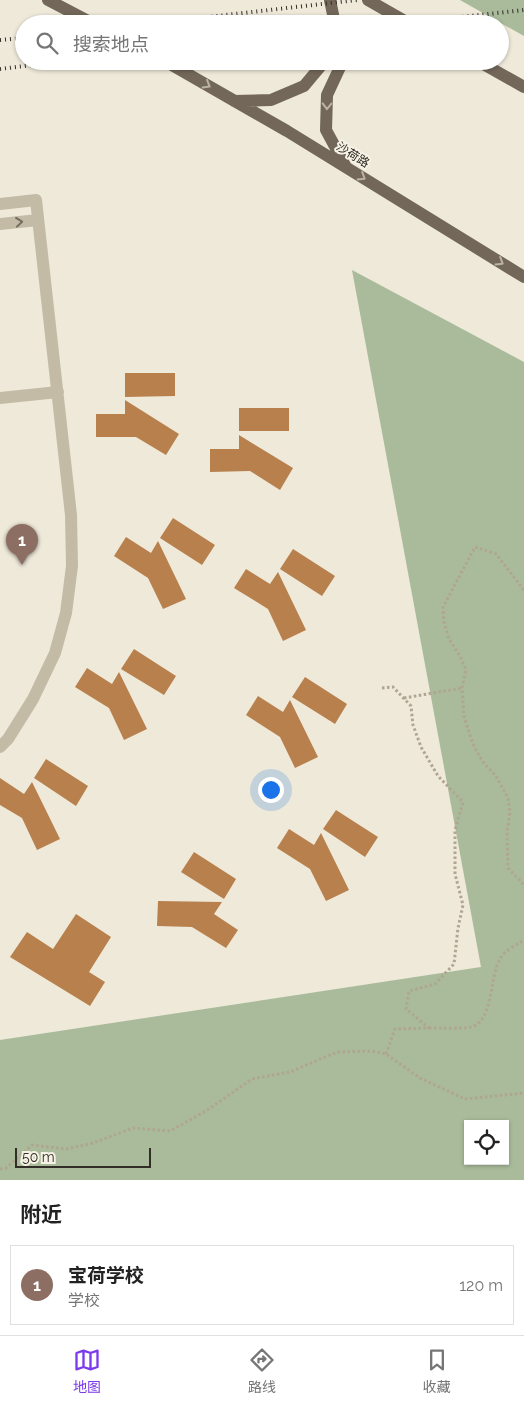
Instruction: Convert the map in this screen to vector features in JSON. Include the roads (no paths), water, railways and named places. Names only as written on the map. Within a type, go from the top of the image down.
[{"type":"main road","points":[[48,0],[77,15]]},
{"type":"main road","points":[[330,0],[333,15]]},
{"type":"main road","points":[[368,0],[394,15]]},
{"type":"main road","name":"沙荷路","points":[[181,70],[287,131],[524,277]]},
{"type":"main road","points":[[234,101],[271,100],[304,86],[317,70]]},
{"type":"main road","points":[[339,70],[327,95],[326,130],[346,167]]},
{"type":"main road","points":[[494,70],[524,87]]},
{"type":"street","points":[[0,204],[36,200],[71,515],[72,566],[66,613],[55,653],[32,699],[8,738],[0,747]]},
{"type":"street","points":[[0,224],[38,220]]},
{"type":"street","points":[[0,398],[58,392]]},
{"type":"railway","points":[[226,15],[357,0]]},
{"type":"railway","points":[[479,15],[524,10]]},
{"type":"railway","points":[[0,40],[15,39]]},
{"type":"railway","points":[[0,69],[15,67]]},
{"type":"place","name":"宝荷学校","points":[[22,565]]}]
